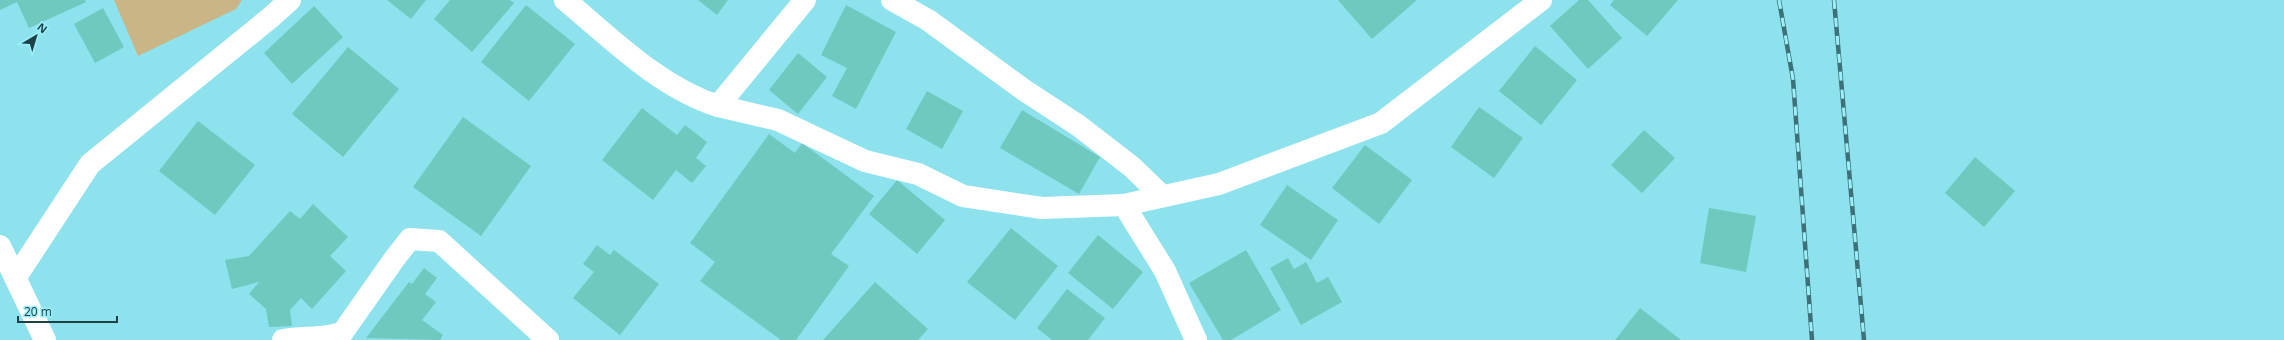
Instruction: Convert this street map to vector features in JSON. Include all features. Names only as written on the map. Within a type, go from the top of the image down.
[{"type":"street","points":[[16,277],[90,164],[270,18],[290,0]]},
{"type":"street","points":[[565,0],[666,83],[702,101],[778,120],[865,162],[918,174],[963,196],[1042,208],[1124,205],[1219,184],[1381,123],[1541,0]]},
{"type":"street","points":[[718,106],[805,0]]},
{"type":"street","points":[[892,0],[928,20],[1024,90],[1079,126],[1132,167],[1162,196]]},
{"type":"street","points":[[1124,205],[1165,272],[1196,340]]},
{"type":"street","points":[[283,340],[298,337],[334,338],[343,332],[394,258],[410,239],[439,241],[548,340]]},
{"type":"street","points":[[0,246],[45,340]]},
{"type":"shaded area","points":[[114,0],[242,0],[236,9],[138,56]]},
{"type":"building","points":[[0,0],[85,0],[86,2],[29,28],[17,2],[0,10]]},
{"type":"building","points":[[387,0],[426,0],[411,19]]},
{"type":"building","points":[[450,0],[510,0],[514,3],[472,52],[434,19]]},
{"type":"building","points":[[698,0],[728,0],[717,15]]},
{"type":"building","points":[[1338,0],[1417,0],[1372,39]]},
{"type":"building","points":[[1579,0],[1588,0],[1622,38],[1588,69],[1550,26]]},
{"type":"building","points":[[1614,0],[1678,0],[1647,36],[1610,5]]},
{"type":"building","points":[[526,5],[575,44],[529,101],[481,62]]},
{"type":"building","points":[[846,5],[896,32],[856,109],[832,96],[847,68],[821,55]]},
{"type":"building","points":[[314,6],[343,37],[292,84],[264,53]]},
{"type":"building","points":[[103,8],[124,47],[95,63],[74,24]]},
{"type":"building","points":[[1535,46],[1577,80],[1541,125],[1499,91]]},
{"type":"building","points":[[348,47],[399,89],[343,157],[292,114]]},
{"type":"building","points":[[798,53],[827,77],[798,114],[769,90]]},
{"type":"building","points":[[927,91],[963,111],[942,149],[906,129]]},
{"type":"building","points":[[1479,107],[1523,138],[1494,178],[1451,147]]},
{"type":"building","points":[[642,108],[677,135],[685,125],[707,142],[696,158],[706,166],[692,183],[676,170],[653,200],[602,160]]},
{"type":"building","points":[[1022,110],[1100,157],[1079,194],[1000,148]]},
{"type":"building","points":[[463,117],[531,166],[481,236],[413,187]]},
{"type":"building","points":[[198,121],[255,165],[215,215],[159,171]]},
{"type":"building","points":[[1644,130],[1675,158],[1642,193],[1611,165]]},
{"type":"building","points":[[769,134],[795,153],[802,143],[874,196],[831,254],[849,266],[796,340],[781,340],[700,281],[715,262],[690,243]]},
{"type":"building","points":[[1365,145],[1412,180],[1379,224],[1332,188]]},
{"type":"building","points":[[1975,157],[2015,191],[1984,227],[1945,193]]},
{"type":"building","points":[[897,180],[945,220],[917,254],[869,214]]},
{"type":"building","points":[[1287,185],[1338,220],[1311,260],[1260,225]]},
{"type":"building","points":[[313,204],[348,237],[330,256],[346,271],[312,309],[301,298],[290,310],[292,326],[269,327],[266,309],[249,294],[259,282],[232,289],[225,260],[249,256],[290,211],[300,219]]},
{"type":"building","points":[[1709,208],[1756,216],[1746,272],[1700,263]]},
{"type":"building","points":[[1011,228],[1058,266],[1015,320],[967,282]]},
{"type":"building","points":[[1098,235],[1143,272],[1113,309],[1068,273]]},
{"type":"building","points":[[597,245],[610,255],[614,250],[659,284],[620,335],[573,298],[594,272],[583,264]]},
{"type":"building","points":[[1246,250],[1281,310],[1231,340],[1223,340],[1189,283]]},
{"type":"building","points":[[1288,258],[1294,269],[1306,262],[1317,283],[1328,277],[1342,302],[1301,325],[1270,268]]},
{"type":"building","points":[[424,268],[437,278],[425,294],[436,302],[422,320],[443,335],[440,340],[366,338],[409,282],[412,284]]},
{"type":"building","points":[[875,282],[928,329],[918,340],[823,340]]},
{"type":"building","points":[[1067,289],[1105,318],[1088,340],[1052,340],[1037,328]]},
{"type":"building","points":[[1640,308],[1681,340],[1615,340]]},
{"type":"railway","points":[[1779,0],[1793,79],[1812,340]]},
{"type":"railway","points":[[1834,0],[1864,340]]}]
